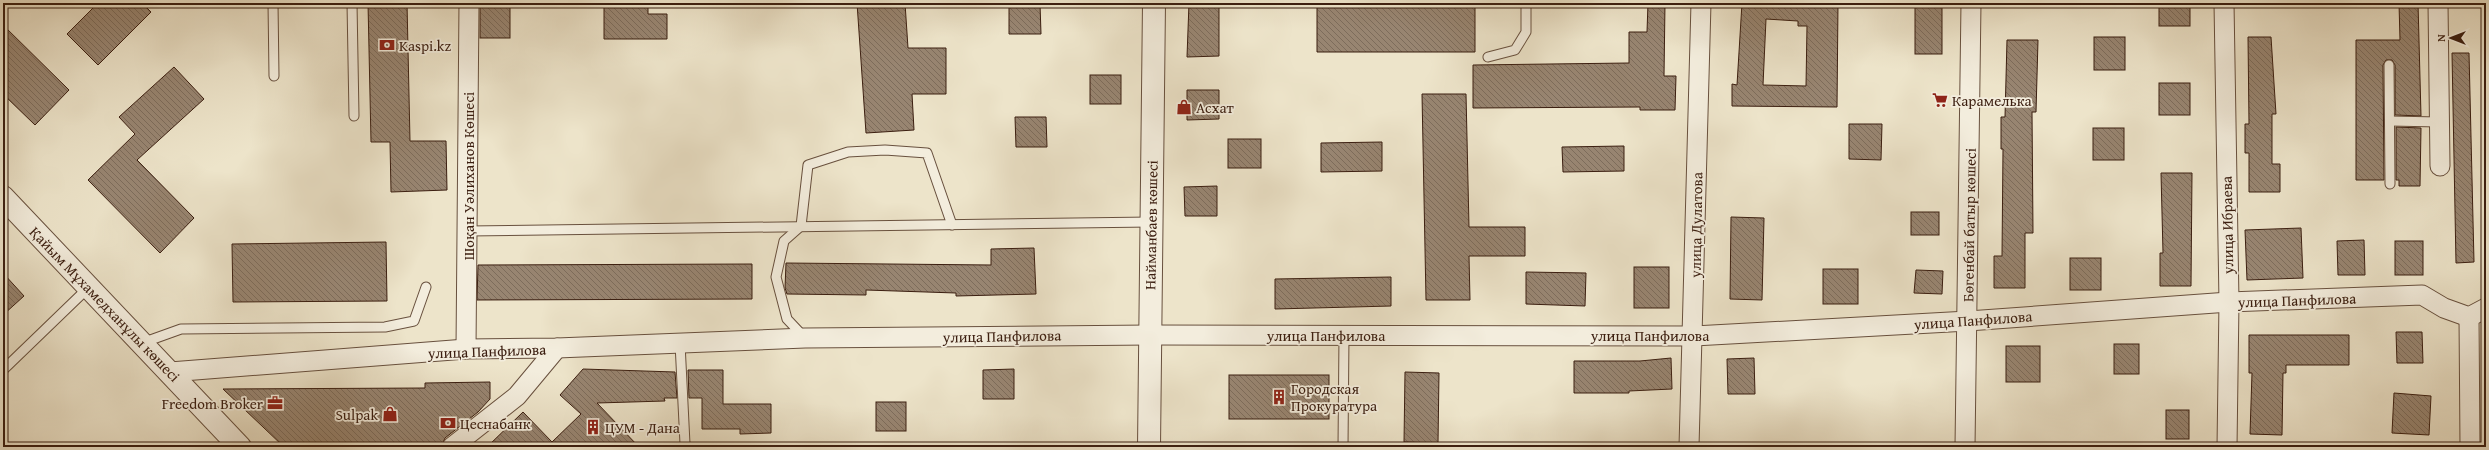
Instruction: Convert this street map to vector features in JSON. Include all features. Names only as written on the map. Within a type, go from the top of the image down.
[{"type":"street","name":"Шоқан Уәлиханов Көшесі","points":[[466,349],[469,3]]},
{"type":"street","name":"Найманбаев көшесі","points":[[1148,447],[1154,3]]},
{"type":"street","name":"улица Дулатова","points":[[1690,447],[1694,336],[1701,3]]},
{"type":"street","name":"Бөгенбай батыр көшесі","points":[[1965,447],[1972,3]]},
{"type":"street","name":"улица Ибраева","points":[[2224,3],[2229,302],[2227,447]]},
{"type":"street","points":[[2438,3],[2440,166]]},
{"type":"street","name":"Қайым Мұхамедханұлы көшесі","points":[[3,197],[240,447]]},
{"type":"street","name":"улица Панфилова","points":[[170,372],[466,349],[557,348],[806,338],[1150,335],[1694,336],[1968,321],[2229,302],[2422,295],[2444,308],[2469,317]]},
{"type":"street","points":[[2470,447],[2469,317],[2486,308]]},
{"type":"street","points":[[452,447],[517,396],[557,348]]},
{"type":"lane","points":[[273,3],[274,76]]},
{"type":"lane","points":[[352,3],[354,116]]},
{"type":"lane","points":[[1488,57],[1515,50],[1526,32],[1526,3]]},
{"type":"lane","points":[[2389,65],[2390,184]]},
{"type":"lane","points":[[2390,121],[2439,122]]},
{"type":"lane","points":[[806,338],[787,319],[776,277],[784,242],[801,226],[808,165],[848,152],[885,150],[927,153],[952,225]]},
{"type":"lane","points":[[468,231],[1151,222]]},
{"type":"lane","points":[[142,343],[181,329],[385,327],[414,321],[426,287]]},
{"type":"lane","points":[[3,370],[88,288]]},
{"type":"lane","points":[[1343,447],[1344,335]]},
{"type":"lane","points":[[680,343],[685,444],[688,447]]},
{"type":"building","points":[[98,3],[142,3],[151,12],[98,65],[67,34]]},
{"type":"building","points":[[368,3],[407,3],[410,141],[446,141],[447,190],[391,192],[390,142],[371,142]]},
{"type":"building","points":[[480,3],[510,3],[510,38],[480,38]]},
{"type":"building","points":[[604,3],[648,3],[648,14],[667,14],[667,39],[604,39]]},
{"type":"building","points":[[857,3],[905,3],[908,48],[946,48],[946,94],[912,94],[914,130],[866,133]]},
{"type":"building","points":[[1189,3],[1219,3],[1219,56],[1187,57]]},
{"type":"building","points":[[1475,3],[1475,52],[1317,52],[1317,4]]},
{"type":"building","points":[[1648,3],[1665,3],[1664,76],[1676,76],[1675,110],[1640,110],[1640,107],[1473,108],[1473,65],[1629,63],[1629,32],[1647,32]]},
{"type":"building","points":[[1742,3],[1838,3],[1837,107],[1732,106],[1732,84],[1737,85]],"holes":[[[1766,19],[1798,21],[1798,26],[1807,26],[1806,86],[1763,85]]]},
{"type":"building","points":[[1915,3],[1942,3],[1942,54],[1915,54]]},
{"type":"building","points":[[2159,3],[2190,3],[2190,26],[2159,26]]},
{"type":"building","points":[[2399,3],[2418,3],[2421,116],[2395,115],[2395,65],[2392,60],[2386,60],[2383,65],[2384,180],[2356,180],[2356,40],[2400,40]]},
{"type":"building","points":[[1009,4],[1040,4],[1041,34],[1009,34]]},
{"type":"building","points":[[3,25],[69,90],[35,125],[3,94]]},
{"type":"building","points":[[2094,37],[2125,37],[2125,70],[2094,70]]},
{"type":"building","points":[[2248,37],[2271,37],[2276,114],[2272,114],[2272,164],[2280,164],[2280,192],[2249,192],[2249,153],[2245,153],[2245,124],[2249,124]]},
{"type":"building","points":[[2007,40],[2038,40],[2036,112],[2032,112],[2033,233],[2025,233],[2025,288],[1994,288],[1994,256],[2002,256],[2003,149],[2001,149],[2001,117],[2005,117]]},
{"type":"building","points":[[2452,53],[2469,53],[2474,262],[2456,263]]},
{"type":"building","points":[[174,67],[204,99],[137,160],[194,218],[160,253],[88,180],[135,134],[119,117]]},
{"type":"building","points":[[1090,75],[1121,75],[1121,104],[1090,104]]},
{"type":"building","points":[[2159,83],[2190,83],[2190,115],[2159,115]]},
{"type":"building","points":[[1187,90],[1219,90],[1219,119],[1187,120]]},
{"type":"building","points":[[1422,94],[1466,94],[1469,227],[1525,227],[1525,256],[1469,256],[1470,300],[1426,300]]},
{"type":"building","points":[[1015,117],[1046,117],[1047,147],[1016,147]]},
{"type":"building","points":[[1849,124],[1882,124],[1881,160],[1849,159]]},
{"type":"building","points":[[2396,127],[2421,128],[2420,186],[2399,186],[2399,180],[2396,180]]},
{"type":"building","points":[[2093,128],[2124,128],[2124,160],[2093,160]]},
{"type":"building","points":[[1228,139],[1261,139],[1261,168],[1228,168]]},
{"type":"building","points":[[1382,142],[1382,171],[1321,172],[1321,143]]},
{"type":"building","points":[[1624,146],[1624,171],[1563,172],[1562,147]]},
{"type":"building","points":[[2161,173],[2192,173],[2191,286],[2160,286],[2160,253],[2163,253]]},
{"type":"building","points":[[1217,186],[1217,216],[1185,216],[1184,187]]},
{"type":"building","points":[[1911,212],[1939,212],[1939,235],[1911,235]]},
{"type":"building","points":[[1731,217],[1764,218],[1762,300],[1730,299]]},
{"type":"building","points":[[2301,228],[2303,278],[2247,280],[2245,230]]},
{"type":"building","points":[[2364,240],[2365,275],[2338,275],[2337,241]]},
{"type":"building","points":[[2395,241],[2423,241],[2423,275],[2395,275]]},
{"type":"building","points":[[386,242],[387,301],[233,302],[232,244]]},
{"type":"building","points":[[1034,248],[1036,294],[956,296],[956,293],[866,290],[866,295],[787,294],[785,288],[786,263],[991,265],[991,249]]},
{"type":"building","points":[[2070,258],[2101,258],[2101,290],[2070,290]]},
{"type":"building","points":[[752,264],[752,299],[477,300],[478,265]]},
{"type":"building","points":[[1634,267],[1669,267],[1669,308],[1634,308]]},
{"type":"building","points":[[1823,269],[1858,269],[1858,304],[1823,304]]},
{"type":"building","points":[[1916,270],[1943,271],[1942,294],[1914,293]]},
{"type":"building","points":[[1526,272],[1586,273],[1585,306],[1526,304]]},
{"type":"building","points":[[3,273],[24,296],[3,315]]},
{"type":"building","points":[[1391,277],[1391,306],[1275,309],[1275,279]]},
{"type":"building","points":[[2396,332],[2422,332],[2423,363],[2397,363]]},
{"type":"building","points":[[2249,335],[2349,335],[2349,365],[2286,365],[2286,373],[2283,373],[2282,435],[2250,434],[2252,373],[2249,373]]},
{"type":"building","points":[[2114,344],[2139,344],[2139,374],[2114,374]]},
{"type":"building","points":[[2006,346],[2040,346],[2040,382],[2006,382]]},
{"type":"building","points":[[1671,358],[1672,389],[1629,391],[1629,393],[1574,393],[1574,361],[1640,361]]},
{"type":"building","points":[[1754,358],[1755,394],[1728,394],[1727,359]]},
{"type":"building","points":[[583,369],[675,372],[677,398],[664,398],[665,401],[597,403],[639,447],[487,447],[523,412],[552,442],[581,414],[560,395]]},
{"type":"building","points":[[1014,369],[1014,399],[983,399],[983,370]]},
{"type":"building","points":[[688,370],[723,370],[723,404],[771,404],[771,433],[740,434],[740,429],[702,429],[702,398],[689,398]]},
{"type":"building","points":[[1405,372],[1439,373],[1438,443],[1404,442]]},
{"type":"building","name":"Городская Прокуратура","points":[[1229,375],[1329,375],[1329,419],[1229,419]]},
{"type":"building","points":[[490,382],[490,399],[478,412],[445,438],[441,447],[284,447],[223,389],[425,388],[425,383]]},
{"type":"building","points":[[2394,393],[2431,396],[2429,435],[2392,433]]},
{"type":"building","points":[[876,402],[906,402],[906,431],[876,431]]},
{"type":"building","points":[[2166,410],[2189,410],[2189,439],[2166,439]]},
{"type":"place","name":"Kaspi.kz","points":[[387,45]]},
{"type":"place","name":"Карамелька","points":[[1940,100]]},
{"type":"place","name":"Асхат","points":[[1184,107]]},
{"type":"place","name":"Городская Прокуратура","points":[[1279,397]]},
{"type":"place","name":"Freedom Broker","points":[[275,403]]},
{"type":"place","name":"Sulpak","points":[[390,414]]},
{"type":"place","name":"Цеснабанк","points":[[448,423]]},
{"type":"place","name":"ЦУМ - Дана","points":[[593,427]]}]
